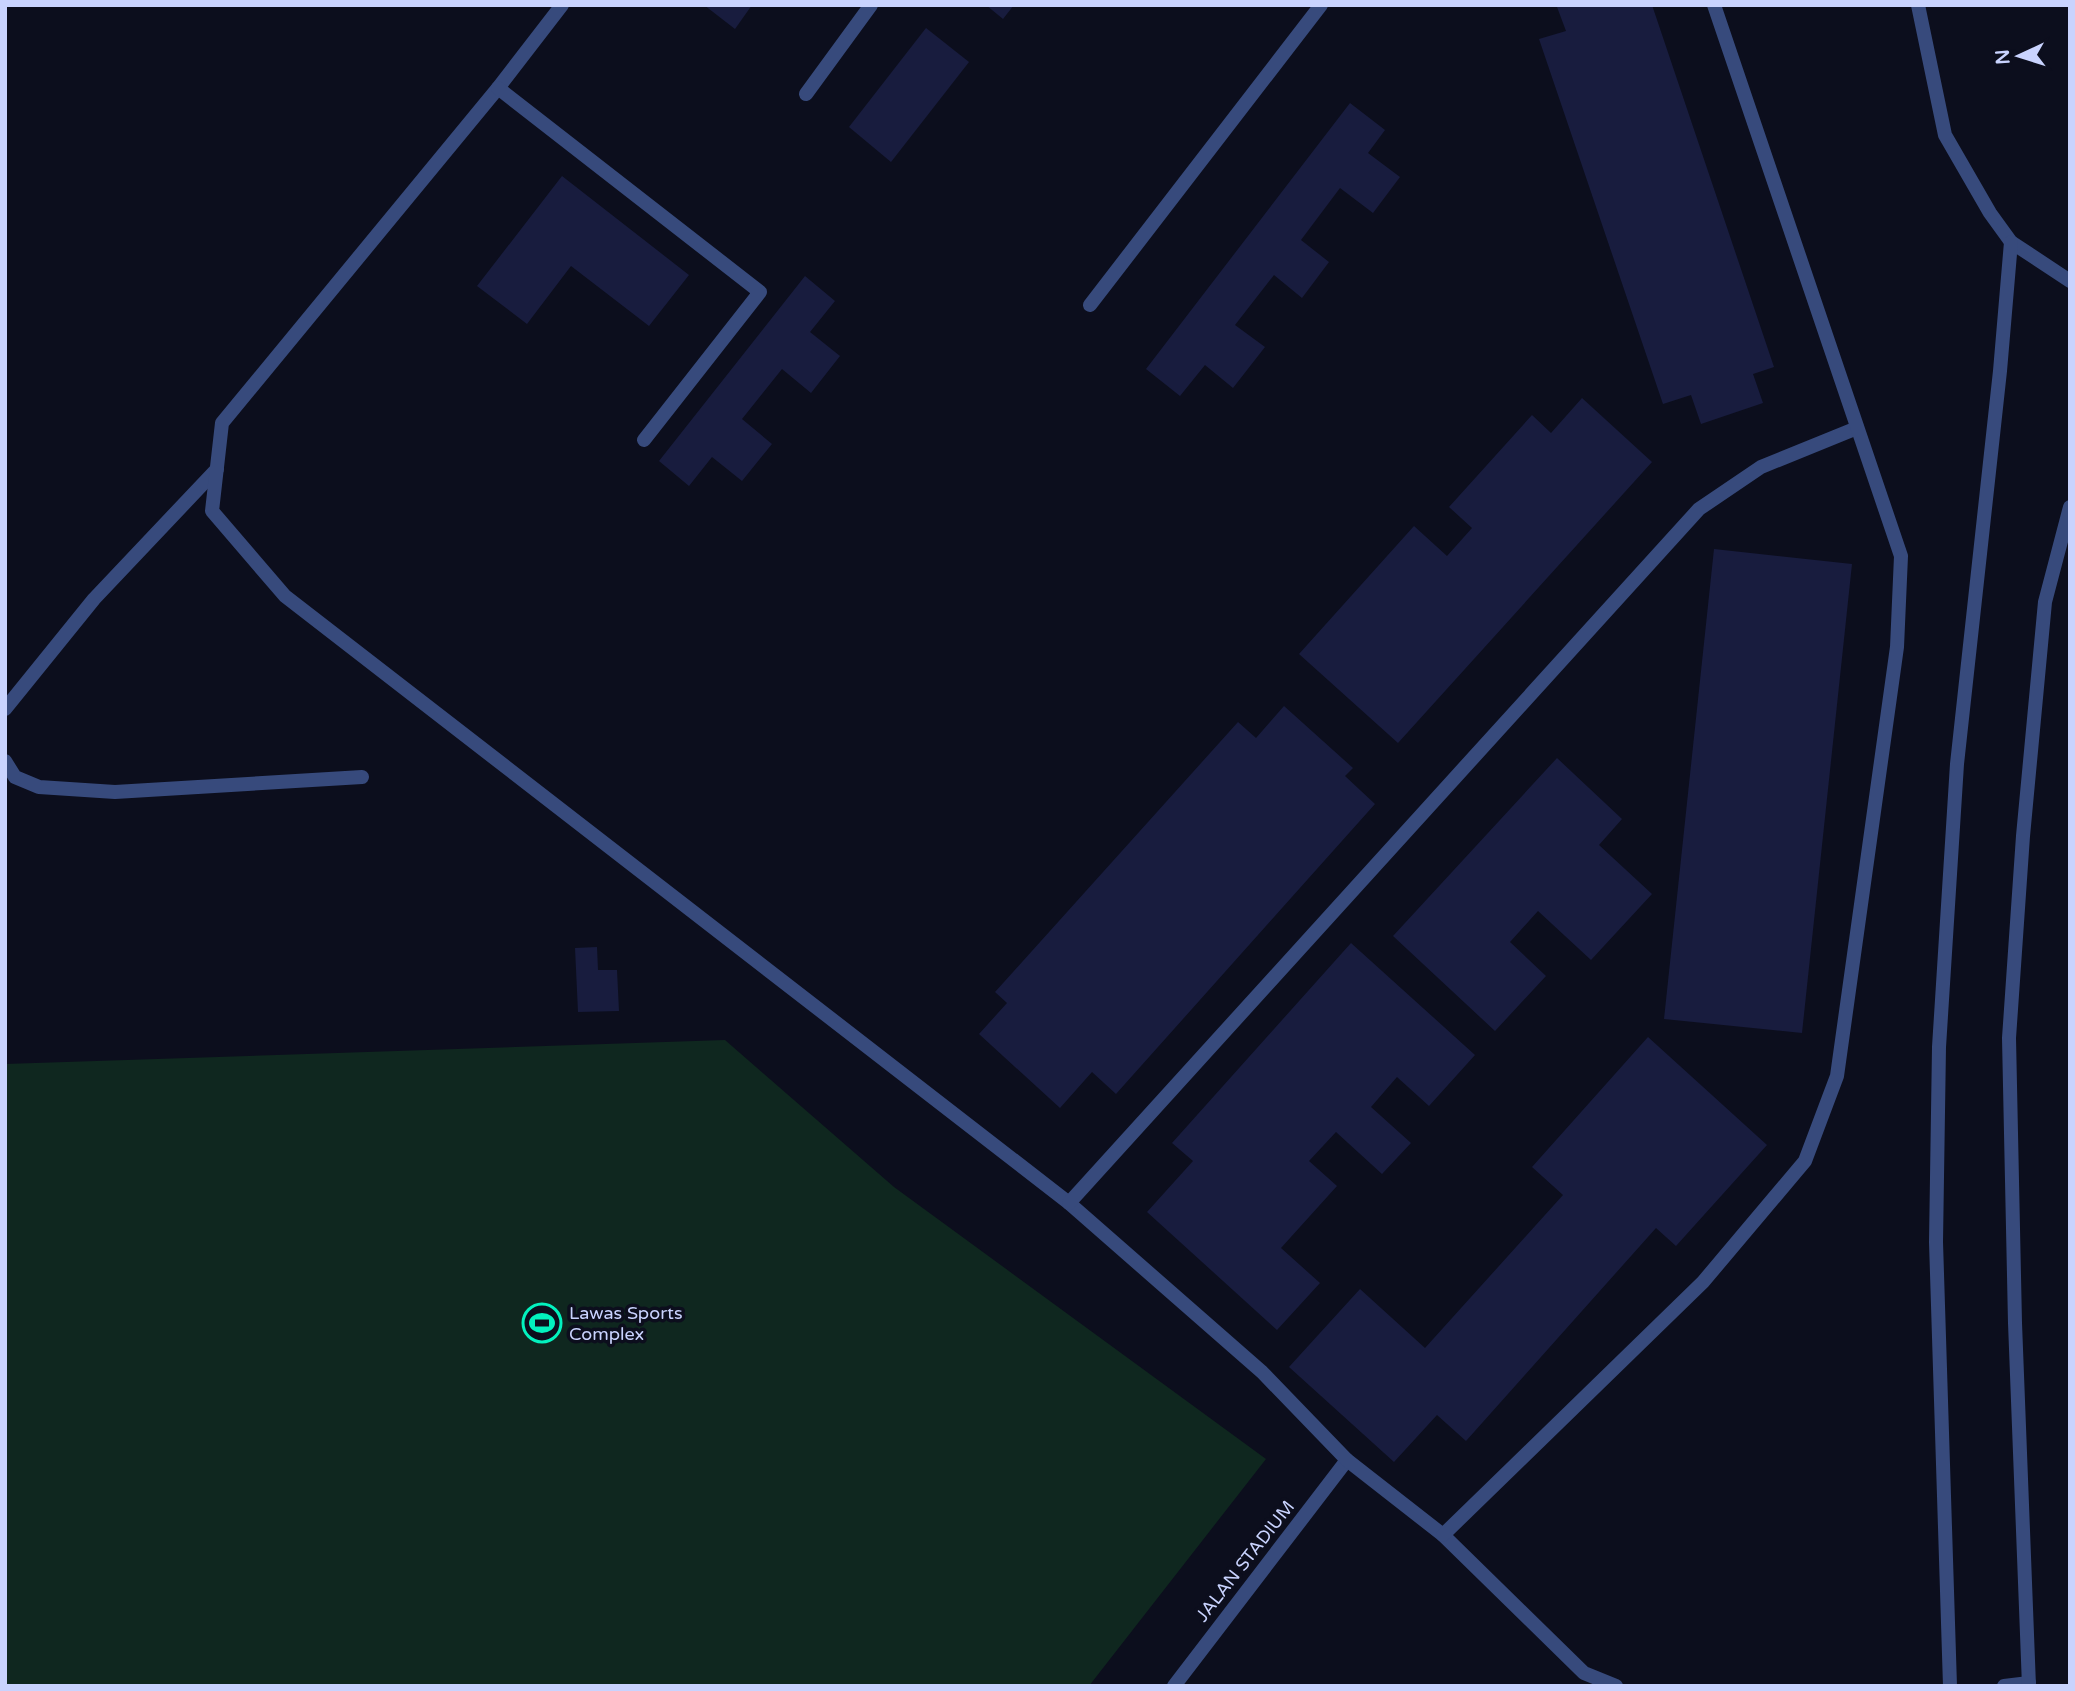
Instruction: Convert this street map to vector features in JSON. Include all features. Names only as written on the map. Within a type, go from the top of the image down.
[{"type":"street","points":[[562,5],[498,88],[222,423],[212,511],[285,596],[1069,1203],[1262,1373],[1347,1460],[1443,1535],[1584,1673],[1616,1686]]},
{"type":"street","points":[[806,94],[870,5]]},
{"type":"street","points":[[1090,305],[1321,5]]},
{"type":"street","points":[[1443,1535],[1703,1282],[1805,1161],[1837,1076],[1897,646],[1901,556],[1714,5]]},
{"type":"street","points":[[1918,5],[1945,135],[1990,213],[2011,242],[2070,281]]},
{"type":"street","points":[[498,88],[760,292],[644,440]]},
{"type":"street","points":[[1950,1686],[1936,1242],[1939,1047],[1957,764],[2000,371],[2011,242]]},
{"type":"street","points":[[1069,1203],[1699,509],[1761,467],[1857,428]]},
{"type":"street","points":[[5,709],[94,599],[216,469]]},
{"type":"street","points":[[2004,1686],[2029,1684],[2015,1322],[2008,1038],[2023,836],[2045,602],[2070,508]]},
{"type":"street","points":[[5,761],[15,777],[39,787],[115,792],[362,777]]},
{"type":"street","name":"JALAN STADIUM","points":[[1174,1686],[1347,1460]]},
{"type":"green space","name":"Lawas Sports Complex","points":[[725,1040],[894,1187],[1266,1459],[1089,1686],[5,1686],[5,1064]]},
{"type":"building","points":[[704,5],[752,5],[735,29]]},
{"type":"building","points":[[986,5],[1014,5],[1003,19]]},
{"type":"building","points":[[1652,5],[1774,367],[1753,374],[1763,403],[1701,424],[1691,395],[1663,404],[1539,39],[1566,31],[1557,7]]},
{"type":"building","points":[[926,28],[969,62],[891,162],[849,127]]},
{"type":"building","points":[[1350,103],[1385,130],[1368,153],[1400,177],[1373,213],[1340,188],[1301,240],[1329,262],[1302,298],[1274,275],[1235,325],[1265,347],[1233,388],[1205,365],[1180,396],[1146,369]]},
{"type":"building","points":[[562,176],[689,275],[649,326],[571,266],[527,324],[477,286]]},
{"type":"building","points":[[805,276],[835,301],[810,332],[840,356],[811,393],[782,369],[742,419],[772,444],[742,481],[712,457],[689,486],[659,461]]},
{"type":"building","points":[[1582,398],[1652,462],[1398,743],[1299,654],[1414,526],[1447,556],[1472,528],[1449,507],[1532,415],[1551,433]]},
{"type":"building","points":[[1714,549],[1852,564],[1802,1033],[1664,1019]]},
{"type":"building","points":[[1284,706],[1353,768],[1345,776],[1375,804],[1116,1094],[1092,1072],[1060,1108],[979,1034],[1007,1003],[995,992],[1238,722],[1256,738]]},
{"type":"building","points":[[1557,758],[1622,819],[1599,845],[1652,894],[1591,960],[1538,911],[1510,942],[1546,976],[1495,1031],[1393,936]]},
{"type":"building","points":[[1351,943],[1475,1055],[1429,1106],[1397,1077],[1371,1107],[1411,1143],[1382,1174],[1336,1132],[1309,1161],[1337,1186],[1281,1248],[1320,1283],[1277,1330],[1147,1212],[1193,1161],[1172,1143]]},
{"type":"building","points":[[597,947],[598,970],[617,970],[619,1011],[578,1012],[575,948]]},
{"type":"building","points":[[1648,1037],[1767,1145],[1676,1246],[1656,1228],[1466,1441],[1437,1415],[1394,1462],[1289,1367],[1360,1289],[1425,1348],[1563,1195],[1532,1167]]},
{"type":"place","name":"Lawas Sports Complex","points":[[542,1323]]}]
